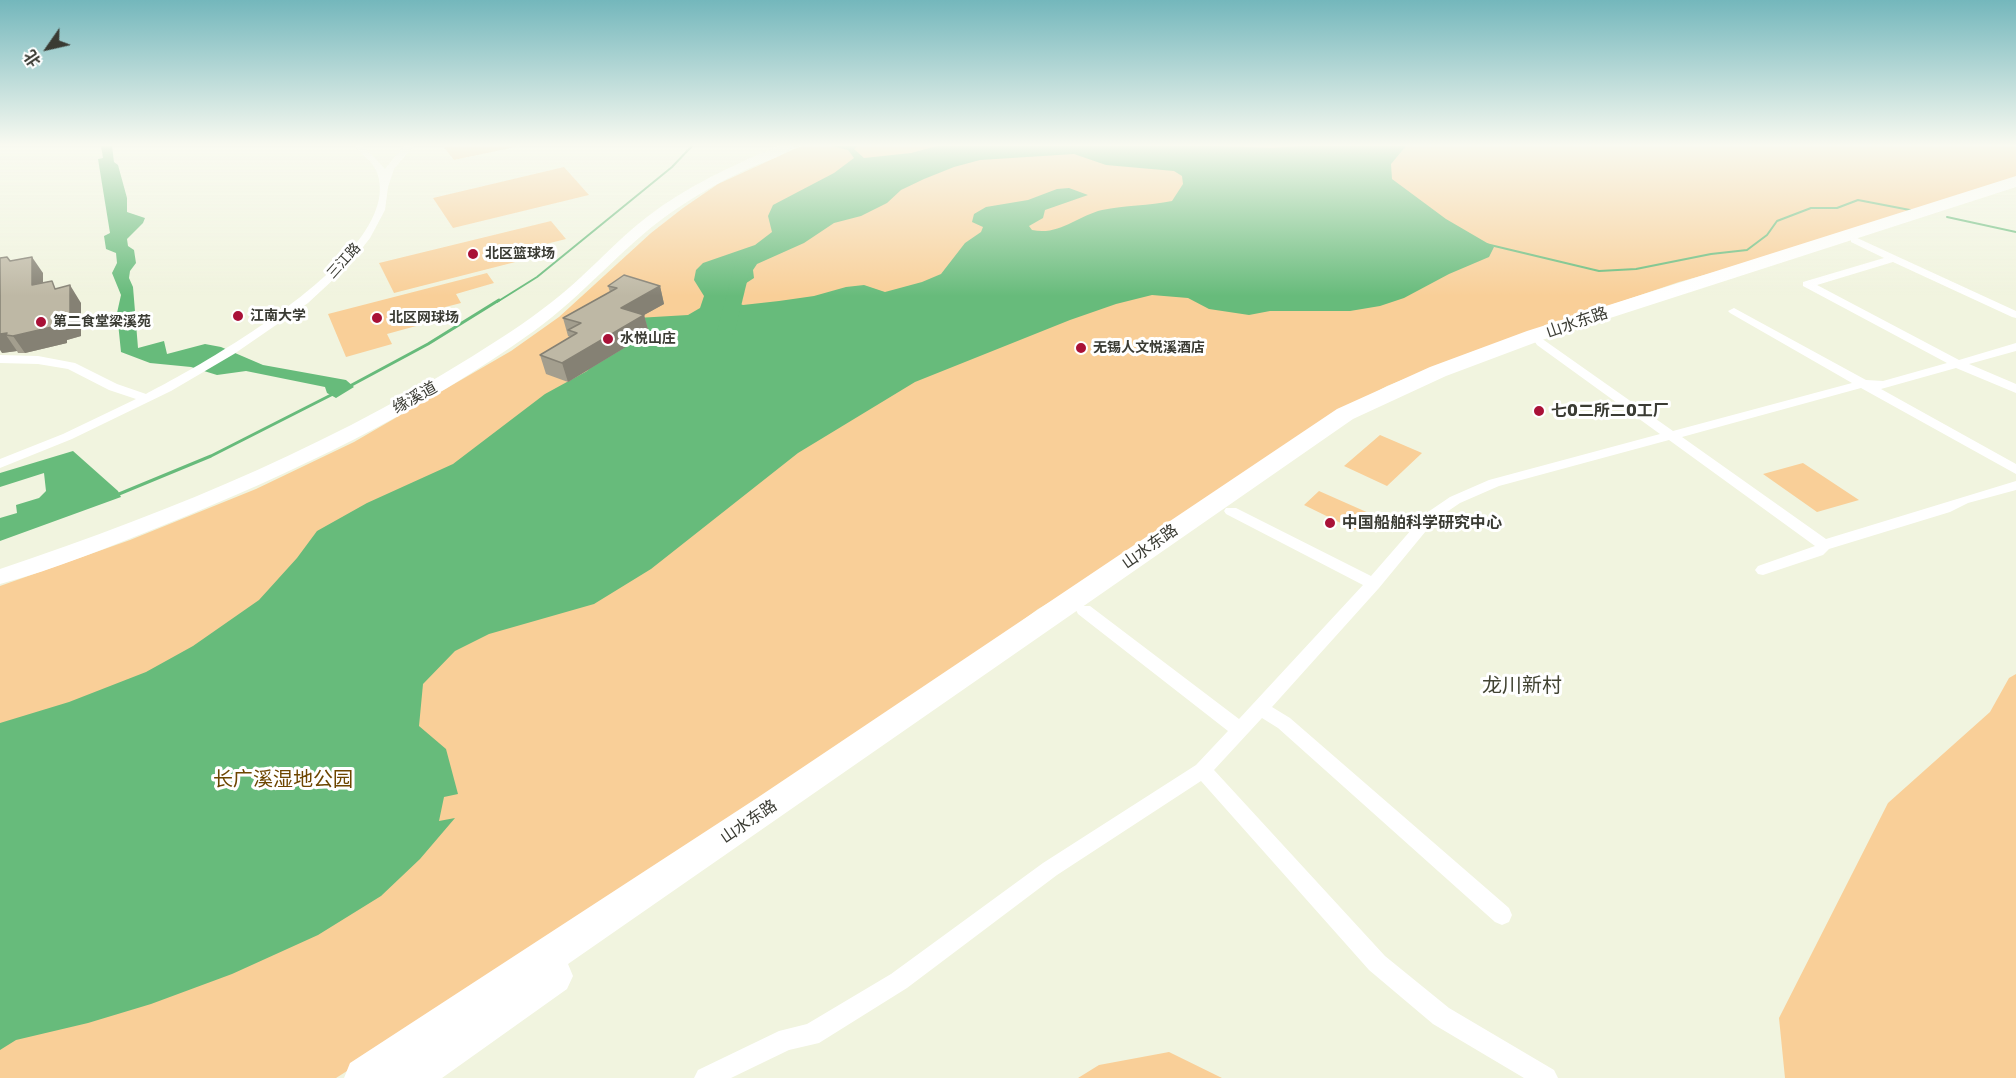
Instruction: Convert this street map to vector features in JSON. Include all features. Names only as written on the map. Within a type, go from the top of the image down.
[{"type":"highway","name":"山水东路","points":[[406,1078],[477,1017],[1346,414],[1422,377],[1489,352],[1651,297],[1968,196]]},
{"type":"highway","name":"山水东路","points":[[365,1078],[477,1017],[1231,511],[1338,433],[1382,407],[1471,367],[1541,342],[1990,196]]},
{"type":"main road","name":"缘溪道","points":[[0,562],[204,487],[337,427],[398,395],[472,351],[522,317],[554,293],[615,237],[670,196]]},
{"type":"main road","name":"缘溪道","points":[[0,577],[117,535],[221,493],[327,445],[397,408],[466,369],[540,318],[572,294],[629,239],[665,210],[688,196]]},
{"type":"street","name":"三江路","points":[[146,398],[238,347],[312,294],[359,246],[374,224],[382,196]]},
{"type":"street","points":[[1855,240],[2016,315]]},
{"type":"street","points":[[1894,258],[1807,284],[1960,364],[2016,389]]},
{"type":"street","points":[[1734,311],[2016,470]]},
{"type":"street","points":[[1541,342],[1824,545]]},
{"type":"street","points":[[706,1078],[787,1039],[811,1035],[889,987],[1050,869],[1203,770],[1373,584],[1430,517],[1455,500],[1494,483],[1861,384],[1884,385],[2016,347]]},
{"type":"street","points":[[0,359],[38,360],[71,366],[113,387],[146,398]]},
{"type":"street","points":[[0,464],[90,426],[146,398]]},
{"type":"street","points":[[1762,570],[1818,550],[1824,545],[1945,509],[1963,500],[2016,484]]},
{"type":"street","points":[[1231,511],[1373,584]]},
{"type":"street","points":[[1084,610],[1240,730]]},
{"type":"street","points":[[1260,708],[1284,723],[1502,915]]},
{"type":"street","points":[[1203,770],[1377,963],[1441,1016],[1546,1078]]},
{"type":"green space","points":[[440,196],[584,196],[453,228],[433,198]]},
{"type":"green space","name":"长广溪湿地公园","points":[[700,196],[1955,196],[1740,265],[1679,282],[1472,352],[1387,386],[1325,420],[1071,590],[1038,609],[978,654],[568,931],[336,1078],[0,1078],[0,586],[130,540],[256,489],[354,442],[511,351],[559,317],[651,233]]},
{"type":"green space","name":"北区篮球场","points":[[551,221],[566,239],[526,249],[531,258],[394,293],[379,263]]},
{"type":"green space","name":"北区网球场","points":[[487,273],[494,283],[456,294],[461,303],[422,313],[427,323],[387,334],[392,344],[346,357],[328,314]]},
{"type":"green space","points":[[1380,435],[1422,453],[1387,486],[1344,466]]},
{"type":"green space","points":[[1803,463],[1859,500],[1817,512],[1763,474]]},
{"type":"green space","points":[[1319,491],[1371,514],[1355,530],[1304,505]]},
{"type":"green space","points":[[2016,674],[2016,1078],[1785,1078],[1779,1018],[1888,803],[1990,712],[2009,678]]},
{"type":"green space","points":[[1169,1052],[1222,1078],[1078,1078],[1099,1065]]},
{"type":"shaded area","points":[[104,196],[127,196],[127,212],[145,218],[127,239],[128,246],[134,250],[136,263],[130,271],[129,278],[133,287],[138,348],[164,341],[167,354],[205,344],[221,347],[263,365],[346,380],[354,387],[336,398],[327,393],[325,387],[246,371],[217,375],[191,367],[150,363],[121,352],[117,313],[121,295],[112,273],[117,263],[116,253],[106,249],[104,236],[110,233]]},
{"type":"shaded area","points":[[790,196],[894,196],[887,203],[861,216],[834,223],[804,243],[757,264],[753,270],[754,278],[731,293],[729,300],[743,305],[779,301],[864,285],[885,292],[922,282],[941,274],[965,243],[981,232],[983,227],[972,222],[974,214],[986,207],[1038,196],[1084,196],[1045,210],[1043,218],[1029,226],[1032,230],[1042,231],[1059,228],[1102,210],[1172,201],[1175,196],[1415,196],[1446,219],[1494,247],[1489,257],[1449,274],[1404,298],[1380,306],[1350,311],[1270,311],[1249,315],[1209,309],[1188,298],[1152,295],[1116,304],[1070,320],[915,382],[798,453],[651,569],[594,604],[489,634],[455,651],[423,684],[419,726],[446,749],[458,794],[444,797],[439,821],[455,818],[420,859],[381,896],[318,935],[232,974],[151,1004],[88,1023],[16,1040],[0,1050],[0,723],[69,702],[146,672],[193,646],[259,600],[297,558],[317,531],[367,503],[453,464],[545,394],[587,371],[625,327],[637,318],[688,315],[700,308],[704,296],[694,280],[696,270],[703,263],[755,245],[772,232],[768,216],[773,205]]},
{"type":"shaded area","points":[[73,451],[118,491],[121,497],[0,541],[0,518],[17,513],[16,505],[39,498],[46,491],[44,473],[0,487],[0,473]]},
{"type":"building","points":[[7,257],[10,261],[32,257],[32,285],[52,281],[55,289],[70,285],[70,318],[56,322],[56,326],[13,336],[6,335],[7,333],[0,334],[0,258]]},
{"type":"building","points":[[624,275],[660,286],[621,308],[644,315],[562,363],[540,355],[577,333],[568,330],[581,323],[563,318],[617,288],[608,286]]},
{"type":"waterway","points":[[497,302],[537,277],[636,196]]},
{"type":"waterway","points":[[1486,244],[1599,271],[1636,269],[1711,254],[1747,250],[1767,235],[1777,221],[1811,208],[1837,208],[1858,200],[1910,210]]},
{"type":"waterway","points":[[1947,217],[2016,232]]},
{"type":"waterway","points":[[726,331],[744,261]]},
{"type":"waterway","points":[[348,387],[428,344],[499,300]]},
{"type":"waterway","points":[[119,494],[211,456],[333,394]]},
{"type":"place","name":"北区篮球场","points":[[473,254]]},
{"type":"place","name":"江南大学","points":[[238,316]]},
{"type":"place","name":"北区网球场","points":[[377,318]]},
{"type":"place","name":"第二食堂梁溪苑","points":[[41,322]]},
{"type":"place","name":"水悦山庄","points":[[608,339]]},
{"type":"place","name":"无锡人文悦溪酒店","points":[[1081,348]]},
{"type":"place","name":"七0二所二0工厂","points":[[1539,411]]},
{"type":"place","name":"中国船舶科学研究中心","points":[[1330,523]]},
{"type":"district","name":"龙川新村","points":[[1522,686]]}]
